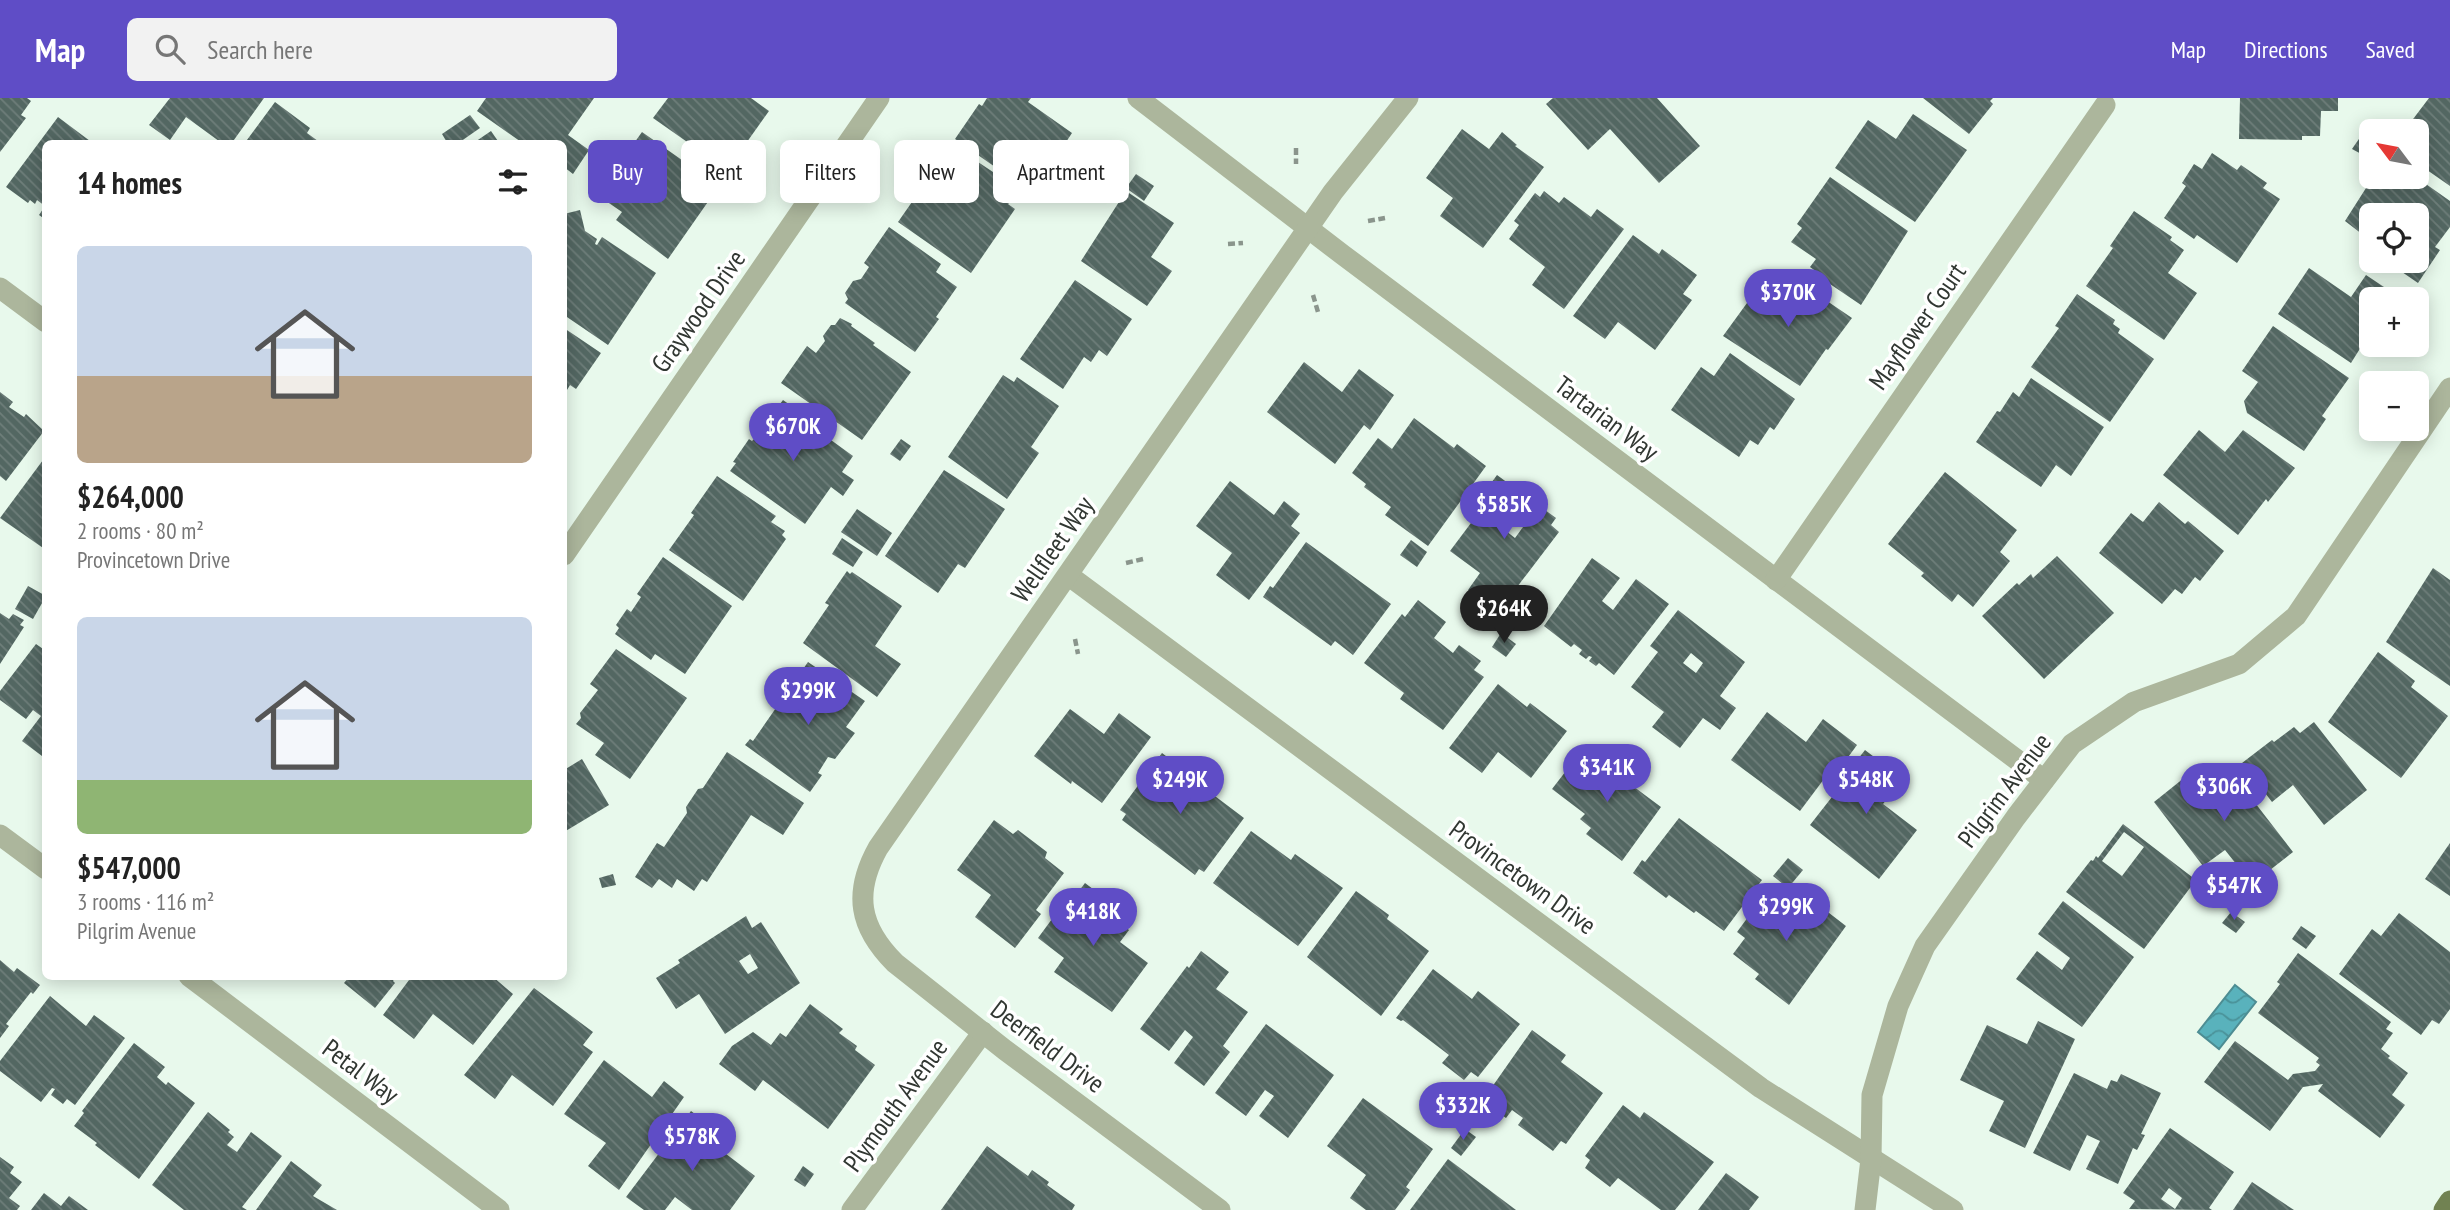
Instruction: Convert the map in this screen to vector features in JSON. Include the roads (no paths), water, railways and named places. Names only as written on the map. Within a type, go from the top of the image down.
[{"type":"main road","points":[[2444,1210],[2450,1201]]},
{"type":"street","name":"Graywood Drive","points":[[567,551],[879,98]]},
{"type":"street","name":"Tartarian Way","points":[[1138,98],[1308,229],[2044,780]]},
{"type":"street","name":"Wellfleet Way","points":[[863,909],[863,888],[868,867],[878,848],[1333,192],[1408,98]]},
{"type":"street","name":"Mayflower Court","points":[[1776,580],[2105,105]]},
{"type":"street","points":[[0,288],[42,319]]},
{"type":"street","name":"Pilgrim Avenue","points":[[1866,1210],[1871,1159],[1872,1095],[1898,1006],[1925,946],[2072,744],[2134,702],[2239,664],[2296,616],[2450,388]]},
{"type":"street","name":"Provincetown Drive","points":[[1068,575],[1761,1088],[1954,1210]]},
{"type":"street","points":[[0,835],[42,866]]},
{"type":"street","name":"Deerfield Drive","points":[[863,909],[869,930],[880,948],[895,964],[1220,1210]]},
{"type":"street","name":"Petal Way","points":[[194,980],[499,1210]]},
{"type":"street","name":"Plymouth Avenue","points":[[852,1210],[983,1032]]},
{"type":"water","points":[[2235,985],[2256,1002],[2219,1049],[2198,1032]]}]
